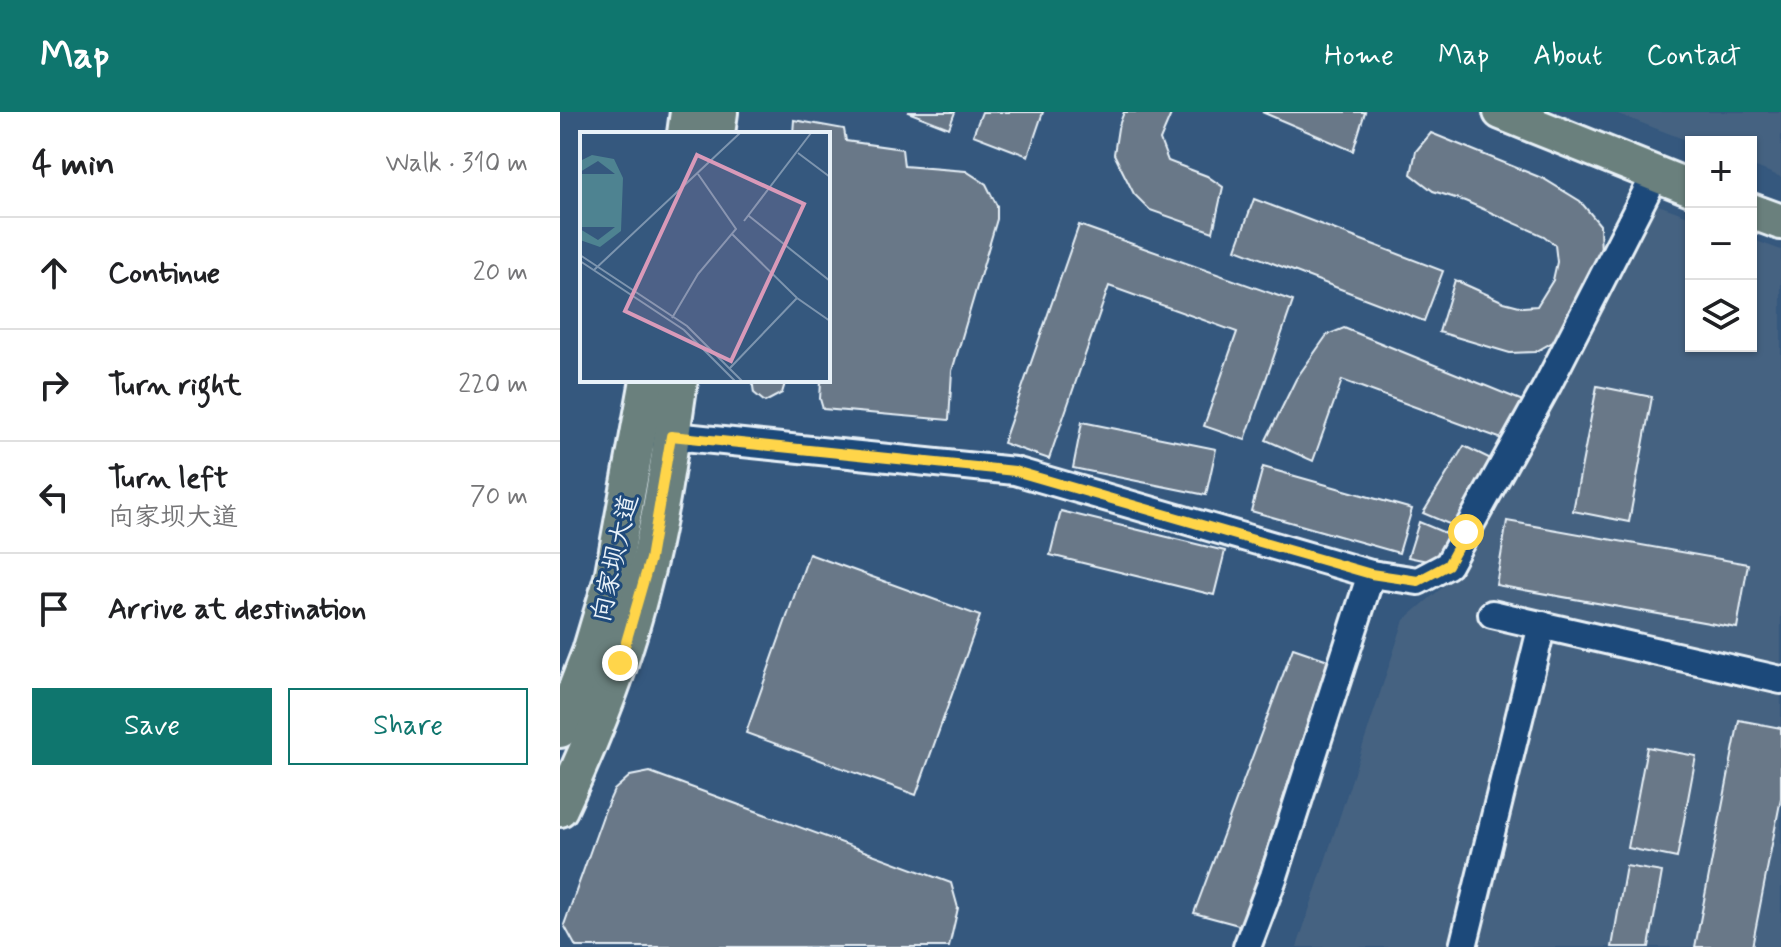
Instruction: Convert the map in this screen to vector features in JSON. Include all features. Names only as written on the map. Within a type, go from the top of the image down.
[{"type":"main road","points":[[685,132],[688,112]]},
{"type":"main road","points":[[717,132],[720,112]]},
{"type":"main road","points":[[1501,112],[1685,186]]},
{"type":"main road","points":[[1757,213],[1781,222]]},
{"type":"main road","name":"向家坝大道","points":[[560,809],[602,711],[629,637],[650,559],[656,434],[648,382]]},
{"type":"main road","name":"向家坝大道","points":[[560,730],[590,652],[656,434],[679,382]]},
{"type":"street","points":[[656,434],[1015,471],[1371,574],[1418,581],[1448,565],[1548,384],[1655,175]]},
{"type":"street","points":[[1247,947],[1274,876],[1371,574]]},
{"type":"street","points":[[1492,614],[1781,680]]},
{"type":"street","points":[[1463,947],[1542,625]]},
{"type":"shaded area","points":[[1613,112],[1781,112],[1781,177],[1757,167],[1757,136],[1685,136],[1685,140]]},
{"type":"shaded area","points":[[1653,203],[1685,215],[1685,352],[1757,352],[1757,241],[1781,250],[1781,947],[1297,947],[1404,620],[1464,569]]},
{"type":"building","points":[[908,112],[955,112],[949,128]]},
{"type":"building","points":[[982,112],[1043,112],[1028,156],[973,135]]},
{"type":"building","points":[[1124,112],[1172,112],[1160,140],[1168,161],[1207,176],[1223,187],[1213,232],[1150,210],[1134,194],[1114,154]]},
{"type":"building","points":[[1262,112],[1365,112],[1353,151]]},
{"type":"building","points":[[794,120],[844,129],[846,141],[902,149],[904,166],[966,171],[986,184],[997,206],[997,219],[952,371],[949,420],[823,409],[821,382],[830,382],[830,132],[793,132]]},
{"type":"building","points":[[1431,133],[1544,179],[1580,201],[1600,225],[1601,257],[1558,339],[1535,352],[1510,353],[1439,332],[1455,280],[1504,302],[1523,307],[1537,306],[1553,280],[1557,262],[1555,245],[1544,236],[1465,201],[1433,191],[1411,174],[1416,151]]},
{"type":"building","points":[[1254,199],[1443,271],[1424,321],[1236,249]]},
{"type":"building","points":[[1079,225],[1293,301],[1245,440],[1204,426],[1237,332],[1109,286],[1049,459],[1003,443]]},
{"type":"building","points":[[1344,328],[1523,401],[1502,439],[1342,380],[1313,461],[1266,440],[1296,379],[1327,335]]},
{"type":"building","points":[[752,382],[785,382],[782,393],[765,402],[754,393]]},
{"type":"building","points":[[1597,386],[1652,397],[1629,522],[1573,511]]},
{"type":"building","points":[[1082,422],[1216,449],[1206,495],[1073,468]]},
{"type":"building","points":[[1464,446],[1491,459],[1463,530],[1423,513]]},
{"type":"building","points":[[1263,467],[1412,509],[1399,553],[1251,511]]},
{"type":"building","points":[[1061,511],[1225,551],[1214,595],[1050,555]]},
{"type":"building","points":[[1507,521],[1748,564],[1737,628],[1496,585]]},
{"type":"building","points":[[1419,522],[1450,535],[1437,563],[1408,557]]},
{"type":"building","points":[[809,554],[980,616],[916,795],[746,733]]},
{"type":"building","points":[[1293,648],[1328,660],[1242,926],[1194,913]]},
{"type":"building","points":[[1739,720],[1781,728],[1781,798],[1752,947],[1695,947]]},
{"type":"building","points":[[1647,747],[1696,756],[1677,858],[1628,848]]},
{"type":"building","points":[[650,772],[951,883],[958,908],[949,947],[576,947],[564,925],[605,810],[614,790],[630,776]]},
{"type":"building","points":[[1626,866],[1662,872],[1649,947],[1612,947]]},
{"type":"route","points":[[620,663],[650,559],[671,436],[1015,471],[1371,574],[1418,581],[1448,565],[1466,532]]}]
